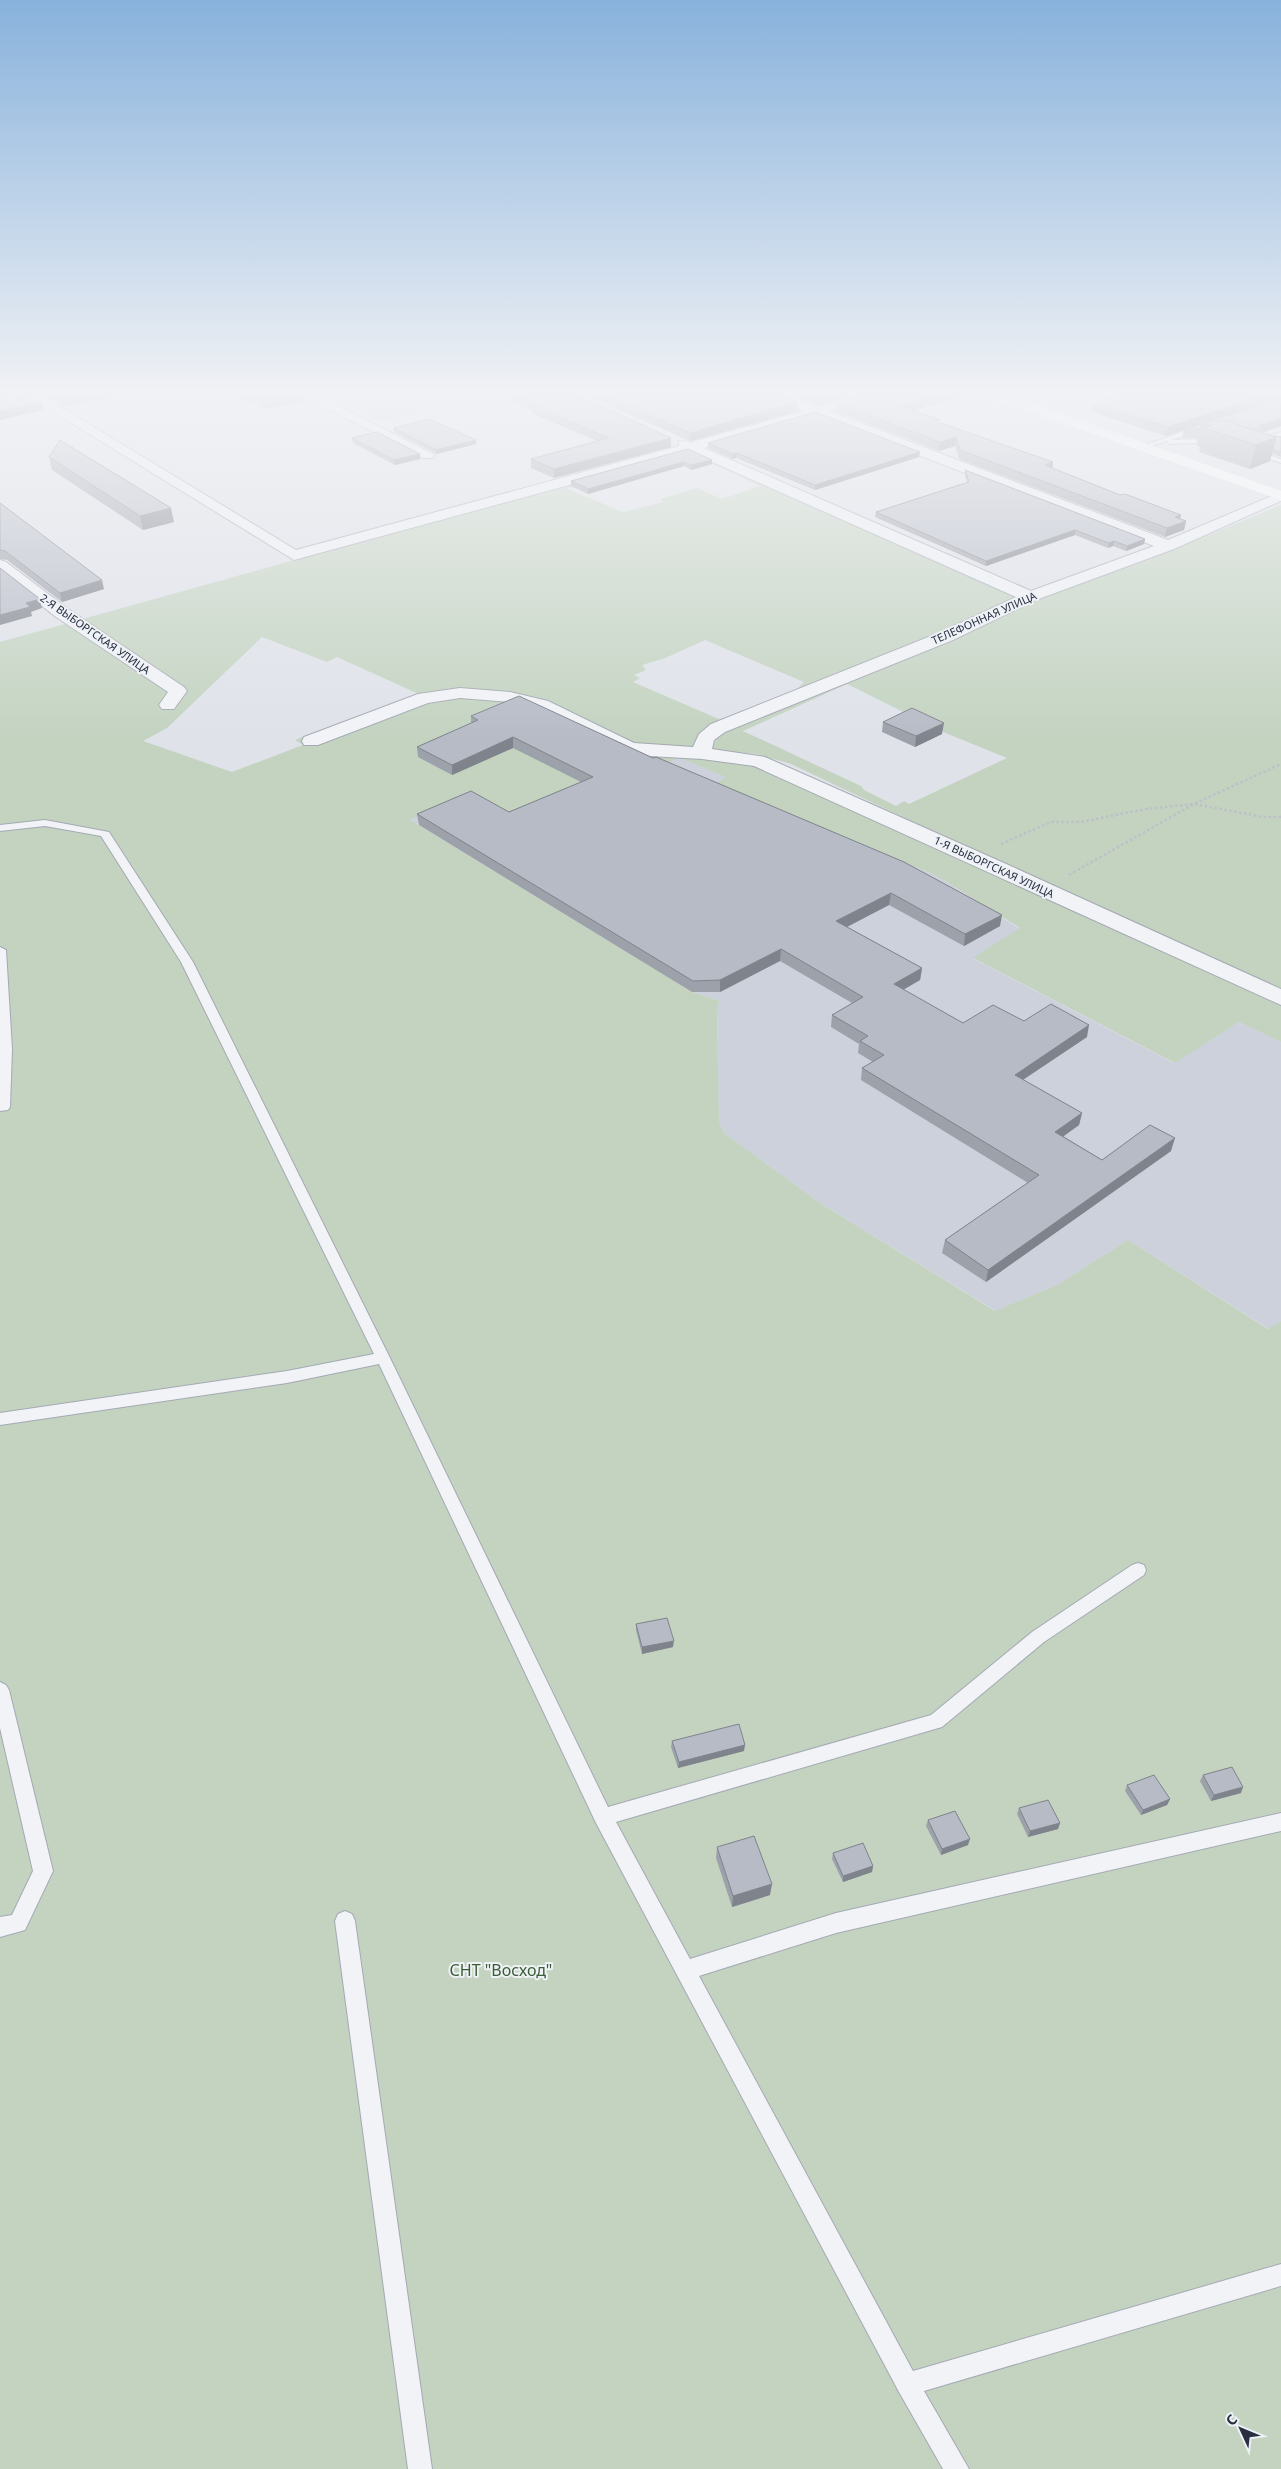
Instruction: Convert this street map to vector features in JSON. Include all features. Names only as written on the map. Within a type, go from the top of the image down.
[{"type":"street","points":[[222,510],[294,555],[459,510]]},
{"type":"street","points":[[834,510],[1030,597]]},
{"type":"street","points":[[1075,510],[1168,546]]},
{"type":"street","name":"ТЕЛЕФОННАЯ УЛИЦА","points":[[702,753],[702,744],[706,737],[718,728],[947,636],[1030,597],[1168,546],[1249,510]]},
{"type":"street","name":"2-Я ВЫБОРГСКАЯ УЛИЦА","points":[[0,565],[62,613],[178,691],[168,705]]},
{"type":"street","name":"1-Я ВЫБОРГСКАЯ УЛИЦА","points":[[311,741],[424,698],[460,693],[510,697],[542,705],[579,722],[615,743],[631,749],[702,753],[746,758],[770,765],[1281,998]]},
{"type":"lane","points":[[0,828],[45,823],[105,834],[187,962],[383,1358],[603,1817],[907,2384],[957,2469]]},
{"type":"lane","points":[[0,950],[6,1049],[4,1107],[0,1107]]},
{"type":"lane","points":[[0,1419],[288,1377],[383,1358]]},
{"type":"lane","points":[[603,1817],[936,1721],[1038,1637],[1138,1570]]},
{"type":"lane","points":[[0,1690],[43,1871],[18,1924],[0,1927]]},
{"type":"lane","points":[[685,1970],[836,1923],[1281,1822]]},
{"type":"lane","points":[[345,1921],[420,2469]]},
{"type":"lane","points":[[907,2384],[1281,2275]]},
{"type":"path","points":[[1044,890],[1194,804],[1281,764]]},
{"type":"path","points":[[966,854],[1006,843],[1051,822],[1081,822],[1146,809],[1194,804],[1263,817],[1281,817]]},
{"type":"shaded area","points":[[680,758],[727,777],[716,783],[937,876],[1020,929],[974,959],[1174,1063],[1239,1022],[1281,1042],[1281,1321],[1269,1329],[1128,1240],[1057,1285],[996,1311],[823,1205],[724,1133],[719,1123],[717,1008],[720,1001],[692,992],[410,820],[463,797],[580,800]]},
{"type":"green space","name":"СНТ \"Восход\"","points":[[474,510],[619,510],[623,512],[630,510],[826,510],[1023,597],[991,613],[700,736],[694,744],[691,757],[751,765],[779,775],[1281,1006],[1281,1042],[1239,1022],[1175,1063],[973,958],[1020,928],[937,876],[716,783],[726,777],[680,758],[580,800],[510,823],[463,797],[410,820],[692,992],[720,1001],[717,1008],[719,1123],[724,1133],[823,1205],[995,1311],[1057,1285],[1128,1240],[1268,1329],[1281,1321],[1281,2469],[0,2469],[0,642]],"holes":[[[262,637],[327,662],[337,657],[421,695],[345,724],[341,723],[295,740],[303,745],[232,772],[143,741],[167,728]],[[705,640],[804,682],[797,689],[721,720],[633,682],[640,678],[634,675],[646,670],[642,665],[665,658]]]},
{"type":"green space","points":[[1268,510],[1281,510],[1281,989],[934,832],[791,764],[757,754],[711,750],[718,735],[1034,599],[1148,560]],"holes":[[[847,684],[948,734],[1007,758],[909,804],[904,801],[896,806],[864,790],[861,786],[743,731]]]},
{"type":"building","points":[[0,510],[10,510],[102,580],[60,593],[5,551],[0,550]]},
{"type":"building","points":[[131,510],[162,510],[140,516]]},
{"type":"building","points":[[882,510],[1070,510],[1145,539],[1127,546],[1114,541],[1109,543],[1075,530],[986,561],[876,512]]},
{"type":"building","points":[[1120,510],[1168,510],[1181,515],[1175,517],[1186,521],[1167,528]]},
{"type":"building","points":[[0,568],[40,599],[26,603],[30,607],[0,615]]},
{"type":"building","points":[[519,696],[653,758],[656,757],[904,862],[1002,915],[965,934],[891,893],[836,921],[922,968],[894,984],[963,1023],[993,1005],[1024,1021],[1051,1004],[1089,1025],[1015,1075],[1082,1113],[1055,1132],[1102,1160],[1150,1125],[1175,1138],[988,1270],[945,1240],[1039,1175],[862,1068],[884,1055],[860,1041],[868,1036],[832,1015],[863,997],[781,949],[720,980],[693,981],[417,814],[471,791],[509,812],[593,777],[513,737],[452,765],[417,747],[478,720],[471,716]]},
{"type":"building","points":[[912,708],[944,723],[916,736],[883,722]]},
{"type":"building","points":[[667,1618],[674,1641],[642,1647],[636,1624]]},
{"type":"building","points":[[739,1724],[745,1745],[679,1762],[672,1741]]},
{"type":"building","points":[[1232,1767],[1243,1787],[1214,1795],[1203,1775]]},
{"type":"building","points":[[1154,1775],[1170,1799],[1143,1810],[1127,1785]]},
{"type":"building","points":[[1048,1800],[1060,1823],[1030,1831],[1019,1808]]},
{"type":"building","points":[[955,1811],[970,1839],[942,1849],[928,1820]]},
{"type":"building","points":[[754,1836],[772,1884],[733,1896],[717,1847]]},
{"type":"building","points":[[863,1843],[873,1866],[843,1876],[833,1853]]}]
